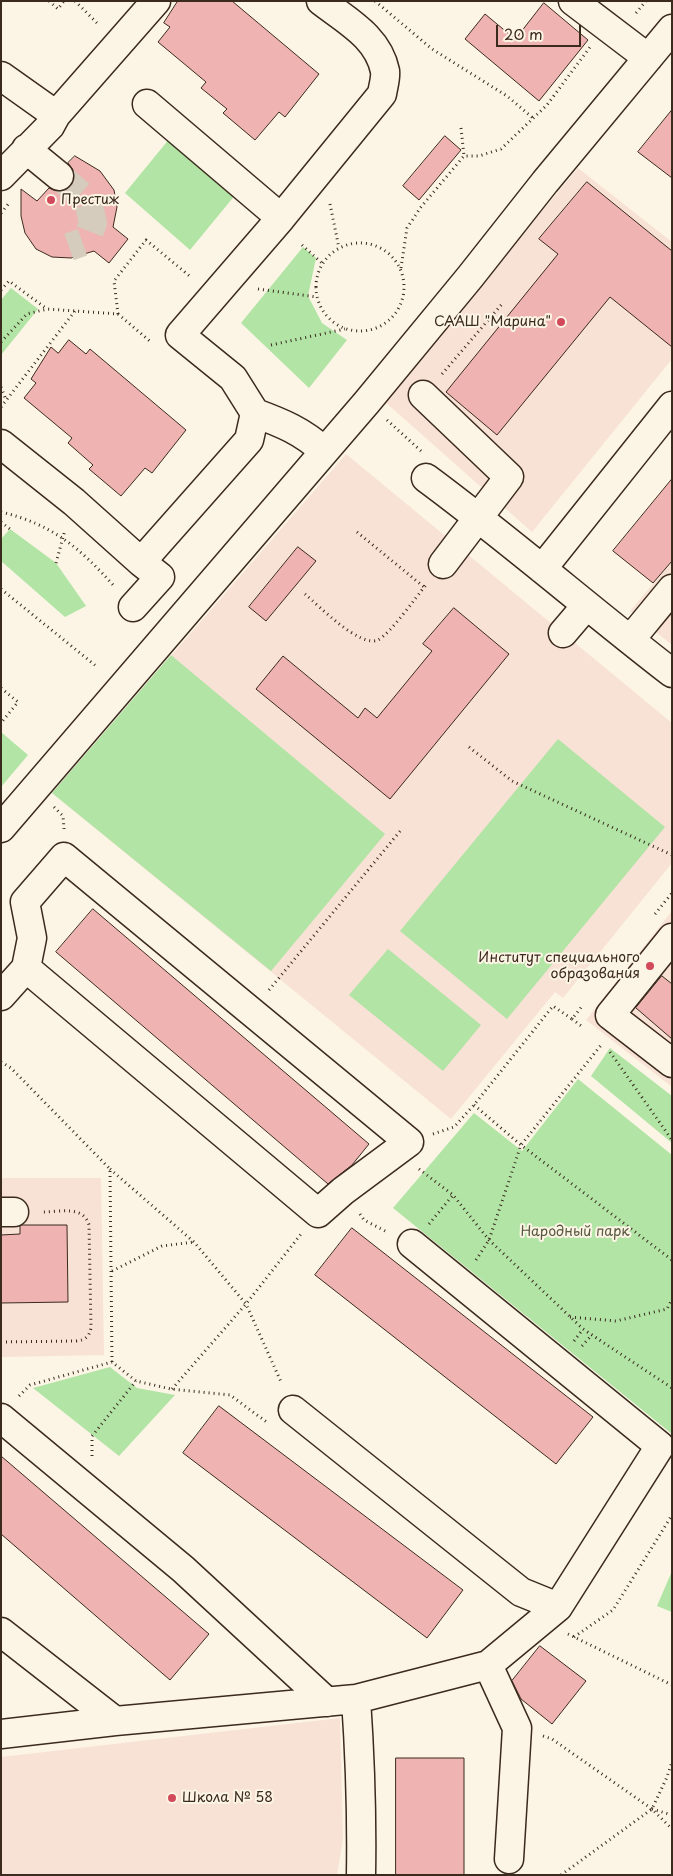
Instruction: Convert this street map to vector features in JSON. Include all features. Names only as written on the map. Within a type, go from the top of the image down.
[{"type":"lane","points":[[1,176],[50,126],[56,115],[156,1]]},
{"type":"lane","points":[[322,1],[369,38],[379,52],[385,72],[382,94],[281,218],[180,335],[233,378],[255,413],[285,425],[309,438],[324,451]]},
{"type":"lane","points":[[573,1],[648,58]]},
{"type":"lane","points":[[1,828],[367,402],[672,29]]},
{"type":"lane","points":[[1,76],[56,115]]},
{"type":"lane","points":[[147,104],[281,218]]},
{"type":"lane","points":[[26,149],[59,176]]},
{"type":"lane","points":[[423,395],[509,476],[443,564]]},
{"type":"lane","points":[[542,569],[672,406]]},
{"type":"lane","points":[[141,562],[249,440],[255,413]]},
{"type":"lane","points":[[1,444],[74,502],[160,577],[133,606]]},
{"type":"lane","points":[[425,466],[478,517],[672,674]]},
{"type":"lane","points":[[630,640],[672,589]]},
{"type":"lane","points":[[563,633],[586,606]]},
{"type":"lane","points":[[1,996],[26,968],[32,938],[24,902],[64,857],[409,1142],[343,1191],[318,1213],[26,968]]},
{"type":"lane","points":[[672,938],[610,1015],[672,1063]]},
{"type":"lane","points":[[1,1734],[115,1721],[356,1699],[488,1665],[550,1614],[660,1446],[412,1244]]},
{"type":"lane","points":[[7,1410],[90,1491],[183,1569],[327,1702]]},
{"type":"lane","points":[[293,1410],[550,1614]]},
{"type":"lane","points":[[1,1632],[115,1721]]},
{"type":"lane","points":[[488,1665],[517,1728],[509,1859]]},
{"type":"lane","points":[[356,1699],[360,1767],[361,1875]]},
{"type":"path","points":[[49,1],[58,9],[64,1]]},
{"type":"path","points":[[75,1],[100,26]]},
{"type":"path","points":[[374,1],[432,49],[507,96],[534,119]]},
{"type":"path","points":[[464,156],[478,156],[501,149],[547,105],[606,27]]},
{"type":"path","points":[[400,268],[407,228],[420,207],[464,156],[461,128]]},
{"type":"path","points":[[328,197],[339,248]]},
{"type":"path","points":[[118,314],[114,281],[146,240],[214,296]]},
{"type":"path","points":[[353,243],[367,243],[381,247],[393,256],[400,268],[404,282],[404,297],[398,311],[388,322],[375,329],[360,331],[346,329],[332,322],[323,311],[317,297],[316,282],[319,268],[327,257],[339,248],[353,243]]},
{"type":"path","points":[[302,245],[323,264]]},
{"type":"path","points":[[1,290],[9,281],[47,309]]},
{"type":"path","points":[[261,290],[317,297]]},
{"type":"path","points":[[423,395],[502,304]]},
{"type":"path","points":[[1,342],[27,314],[47,309],[118,314],[165,354],[180,335]]},
{"type":"path","points":[[1,407],[75,311]]},
{"type":"path","points":[[271,345],[346,329]]},
{"type":"path","points":[[1,387],[6,400]]},
{"type":"path","points":[[367,402],[425,466]]},
{"type":"path","points":[[1,512],[26,518],[63,538],[93,562],[133,606]]},
{"type":"path","points":[[1,522],[10,529]]},
{"type":"path","points":[[357,532],[424,587]]},
{"type":"path","points":[[305,594],[357,637],[369,641],[378,640],[388,631],[443,564]]},
{"type":"path","points":[[1,590],[96,666]]},
{"type":"path","points":[[1,688],[18,702],[1,723]]},
{"type":"path","points":[[470,747],[512,781],[672,855]]},
{"type":"path","points":[[251,1012],[401,830]]},
{"type":"path","points":[[654,915],[672,892]]},
{"type":"path","points":[[572,1019],[584,1004]]},
{"type":"path","points":[[409,1142],[454,1127],[474,1105],[553,1006],[587,1030]]},
{"type":"path","points":[[474,1263],[489,1240],[521,1145],[603,1042],[672,1140]]},
{"type":"path","points":[[1,1062],[11,1068],[110,1169],[194,1242],[246,1304],[293,1410],[277,1430],[230,1394],[171,1389],[136,1381],[112,1362]]},
{"type":"path","points":[[474,1105],[521,1145],[672,1260]]},
{"type":"path","points":[[110,1169],[112,1362]]},
{"type":"path","points":[[423,1172],[453,1195],[489,1240],[591,1336],[672,1388]]},
{"type":"path","points":[[412,1244],[453,1195]]},
{"type":"path","points":[[1,1342],[84,1340],[89,1335],[91,1328],[89,1226],[87,1218],[83,1214],[74,1211],[8,1212]]},
{"type":"path","points":[[171,1389],[246,1304],[318,1213]]},
{"type":"path","points":[[112,1271],[162,1246],[194,1242]]},
{"type":"path","points":[[570,1317],[616,1321],[667,1309],[672,1299]]},
{"type":"path","points":[[7,1410],[30,1385],[112,1362]]},
{"type":"path","points":[[90,1491],[92,1436],[136,1381]]},
{"type":"path","points":[[574,1637],[613,1610],[672,1515]]},
{"type":"path","points":[[550,1614],[574,1637],[672,1684]]},
{"type":"path","points":[[552,1739],[652,1808],[672,1829]]},
{"type":"path","points":[[561,1875],[652,1808],[672,1762]]},
{"type":"path","points":[[652,1808],[672,1815]]},
{"type":"shaded area","name":"СААШ \"Марина\"","points":[[578,168],[672,242],[672,359],[532,532],[384,401]]},
{"type":"shaded area","points":[[346,454],[672,723],[672,863],[563,998],[555,992],[451,1119],[52,793]]},
{"type":"shaded area","points":[[672,561],[672,645],[630,611]]},
{"type":"shaded area","name":"Институт специального образования","points":[[672,911],[672,1087],[586,1020]]},
{"type":"shaded area","points":[[1,1178],[101,1178],[104,1355],[1,1357]]},
{"type":"shaded area","name":"Школа № 58","points":[[340,1718],[343,1839],[337,1875],[1,1875],[1,1757]]},
{"type":"green space","points":[[170,138],[236,194],[190,250],[125,193]]},
{"type":"green space","points":[[303,247],[316,258],[308,296],[322,323],[347,340],[309,388],[241,323]]},
{"type":"green space","points":[[11,288],[38,309],[1,355],[1,300]]},
{"type":"green space","points":[[10,529],[56,563],[86,606],[65,617],[1,561],[1,539]]},
{"type":"green space","points":[[171,655],[385,834],[271,971],[52,793]]},
{"type":"green space","points":[[1,732],[28,755],[1,787]]},
{"type":"green space","points":[[558,739],[665,827],[507,1019],[400,931]]},
{"type":"green space","points":[[388,949],[481,1025],[443,1071],[349,995]]},
{"type":"green space","points":[[610,1048],[672,1096],[672,1143],[591,1076]]},
{"type":"green space","name":"Народный парк","points":[[578,1079],[672,1155],[672,1434],[393,1208],[474,1113],[522,1151]]},
{"type":"green space","points":[[110,1367],[137,1388],[175,1395],[119,1456],[33,1388]]},
{"type":"green space","points":[[672,1571],[672,1612],[657,1606]]},
{"type":"building","points":[[178,1],[232,1],[319,74],[285,117],[279,112],[255,140],[223,113],[227,109],[201,88],[206,82],[158,42],[170,27],[164,23]]},
{"type":"building","points":[[544,3],[588,40],[539,101],[465,39],[485,14],[515,39]]},
{"type":"building","points":[[672,110],[672,178],[638,152]]},
{"type":"building","points":[[445,136],[461,150],[419,200],[403,186]]},
{"type":"building","points":[[75,156],[100,171],[114,190],[117,207],[113,227],[128,239],[109,263],[94,251],[71,258],[52,257],[36,249],[25,233],[21,216],[21,189],[37,201],[49,188],[57,191],[65,190],[71,186],[74,179],[73,170],[68,163]]},
{"type":"building","points":[[587,182],[672,251],[672,347],[610,297],[497,435],[446,392],[558,254],[539,239]]},
{"type":"building","points":[[69,340],[86,354],[90,349],[186,430],[152,473],[145,468],[121,496],[89,469],[93,465],[68,443],[72,438],[24,398],[36,383],[31,379],[51,347],[58,353]]},
{"type":"building","points":[[672,479],[672,561],[653,583],[613,551]]},
{"type":"building","points":[[298,547],[316,561],[266,621],[249,607]]},
{"type":"building","points":[[454,608],[509,654],[390,799],[256,689],[283,656],[358,718],[365,708],[377,718],[432,651],[423,644]]},
{"type":"building","points":[[93,909],[369,1144],[352,1165],[328,1184],[56,952]]},
{"type":"building","points":[[662,976],[672,984],[672,1039],[636,1008]]},
{"type":"building","points":[[67,1225],[68,1302],[1,1303],[1,1235],[20,1234],[20,1226]]},
{"type":"building","points":[[352,1228],[593,1417],[556,1464],[315,1275]]},
{"type":"building","points":[[219,1406],[463,1590],[427,1638],[183,1453]]},
{"type":"building","points":[[1,1456],[209,1634],[170,1680],[1,1534]]},
{"type":"building","points":[[540,1646],[586,1681],[552,1724],[521,1699],[512,1681]]},
{"type":"building","points":[[396,1758],[464,1758],[464,1875],[396,1875]]},
{"type":"tunnel","points":[[59,176],[88,201],[93,223],[86,241],[69,247]]},
{"type":"place","name":"Престиж","points":[[51,200]]},
{"type":"place","name":"СААШ \"Марина\"","points":[[561,322]]},
{"type":"place","name":"Институт специального образования","points":[[650,966]]},
{"type":"place","name":"Школа № 58","points":[[172,1798]]}]
